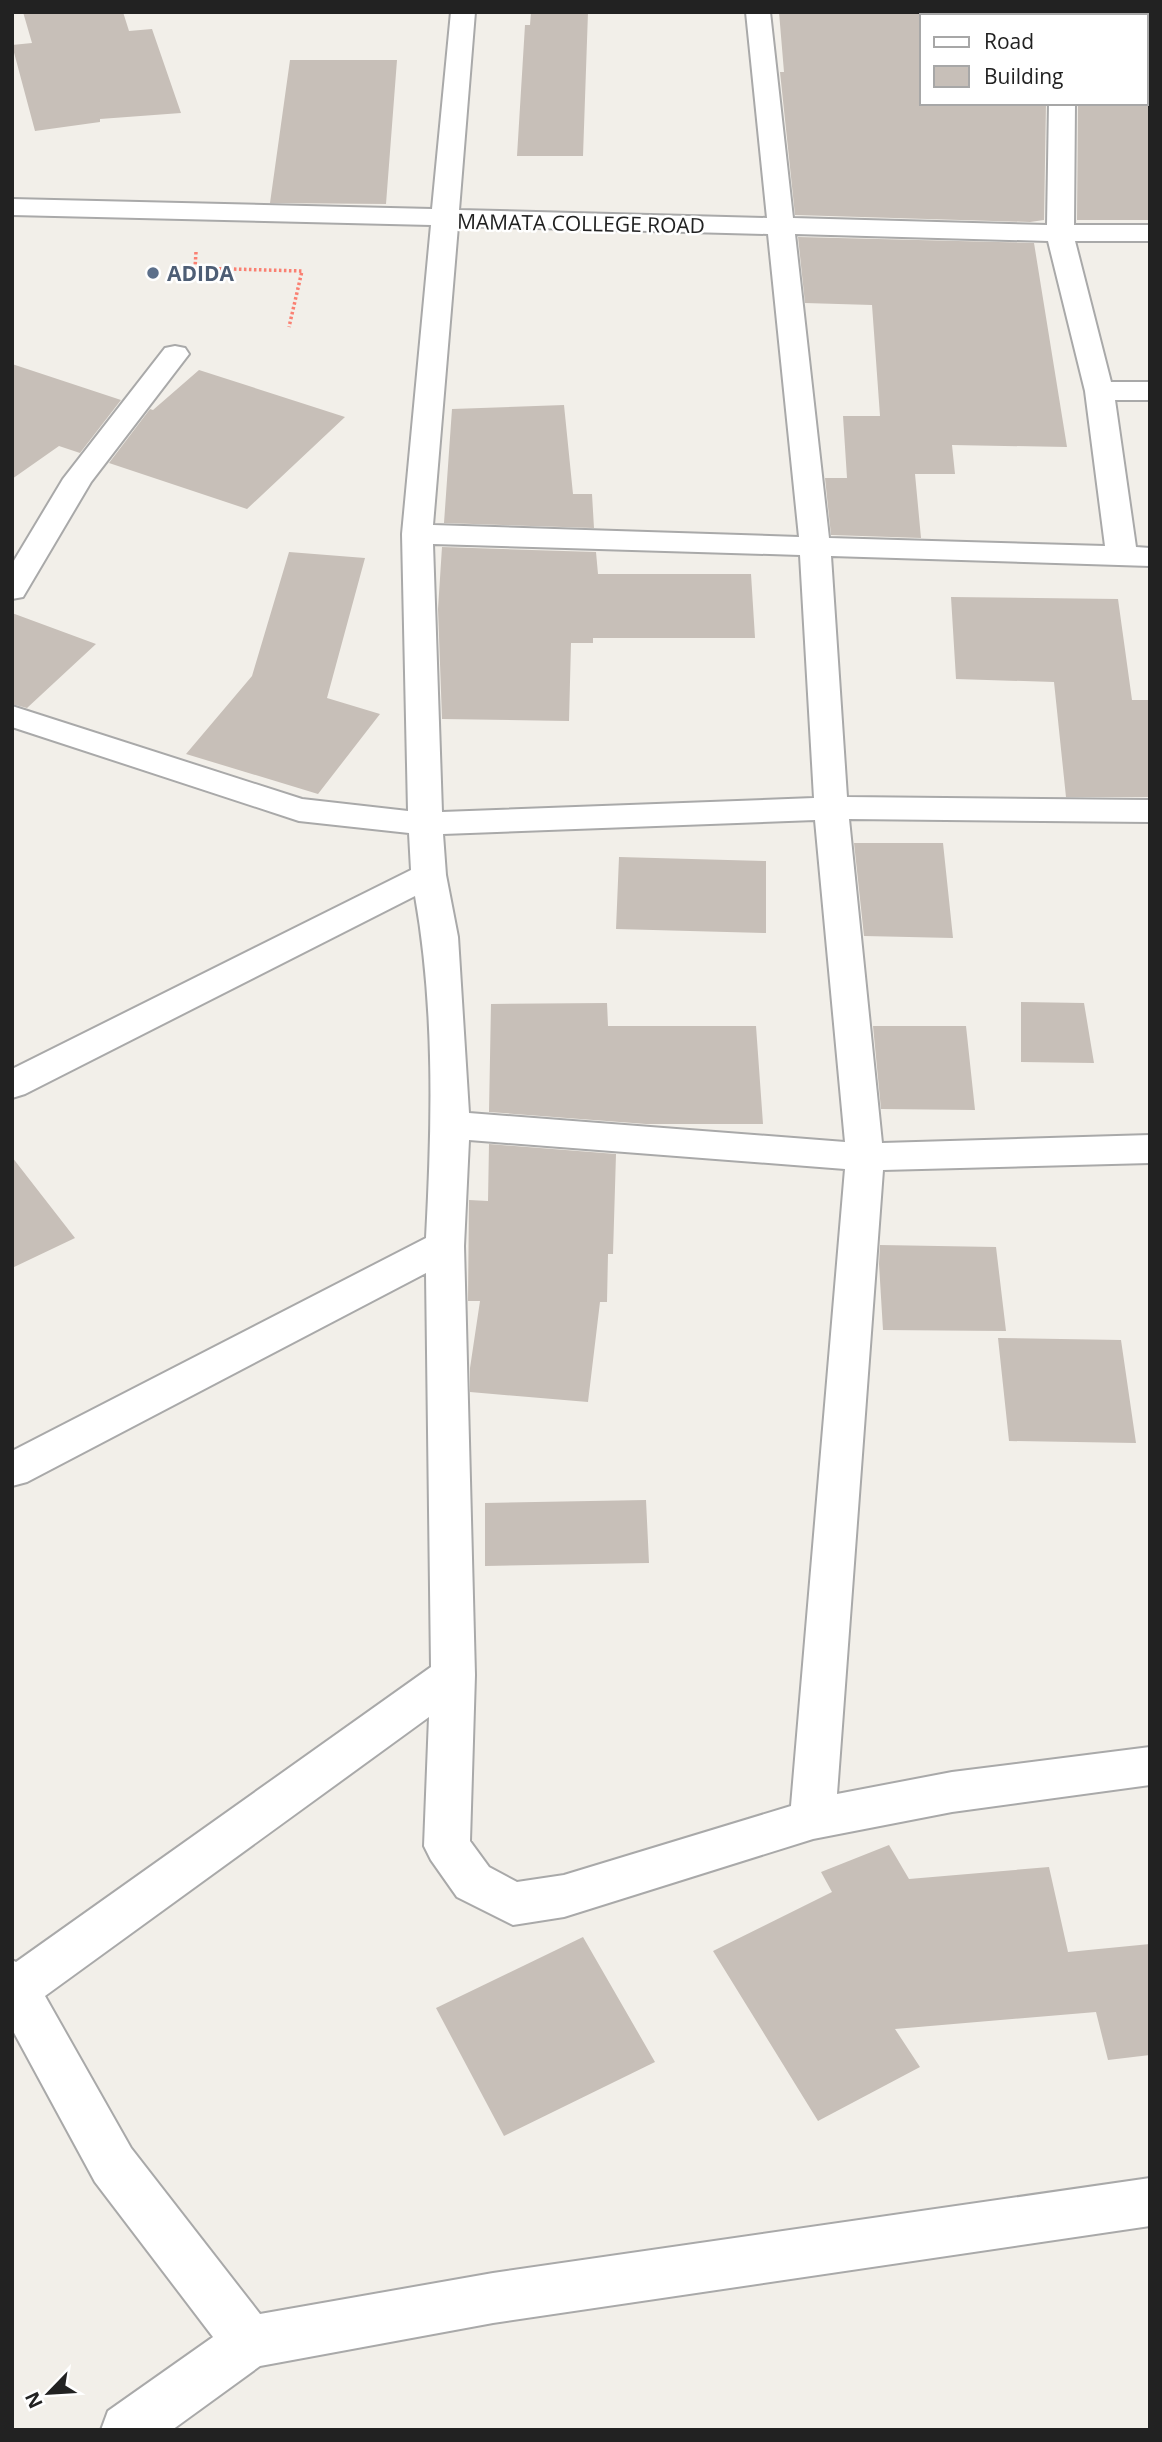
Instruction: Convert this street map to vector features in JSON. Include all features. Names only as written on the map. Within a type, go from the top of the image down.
[{"type":"street","points":[[463,12],[417,534],[425,824],[429,875],[440,937],[452,1125],[445,1246],[453,1675],[447,1846],[473,1882],[513,1904],[564,1896],[813,1819],[951,1792],[1150,1766]]},
{"type":"street","points":[[758,12],[764,93],[782,227],[815,545],[831,808],[864,1157],[813,1819]]},
{"type":"street","points":[[417,534],[1136,557],[1060,233],[1062,105]]},
{"type":"street","name":"MAMATA COLLEGE ROAD","points":[[12,207],[443,220],[1150,233]]},
{"type":"street","points":[[12,590],[78,479],[175,355]]},
{"type":"street","points":[[1099,391],[1150,391]]},
{"type":"street","points":[[12,716],[299,810],[425,824],[831,808],[1150,811]]},
{"type":"street","points":[[12,1085],[429,875]]},
{"type":"street","points":[[452,1125],[864,1157],[1150,1149]]},
{"type":"street","points":[[12,1470],[445,1246]]},
{"type":"street","points":[[249,2342],[113,2165],[14,1988],[453,1675]]},
{"type":"street","points":[[127,2430],[249,2342],[493,2298],[1150,2202]]},
{"type":"path","points":[[198,212],[195,268],[303,271],[289,327]]},
{"type":"building","points":[[23,12],[123,12],[129,31],[152,29],[181,113],[100,119],[100,122],[35,131],[12,45],[32,43]]},
{"type":"building","points":[[531,12],[588,12],[583,156],[517,156],[525,25],[530,25]]},
{"type":"building","points":[[779,12],[1144,14],[920,14],[920,105],[1046,105],[1044,220],[1030,222],[795,215],[780,72],[784,72]]},
{"type":"building","points":[[1148,27],[1150,220],[1077,220],[1078,105],[1148,105]]},
{"type":"building","points":[[290,60],[397,60],[386,204],[270,203]]},
{"type":"building","points":[[798,237],[1034,243],[1067,447],[952,445],[955,474],[915,474],[921,538],[831,535],[825,478],[847,478],[843,416],[880,416],[872,305],[805,303]]},
{"type":"building","points":[[12,364],[121,400],[80,453],[59,446],[12,479]]},
{"type":"building","points":[[199,370],[345,417],[247,509],[109,463],[150,409],[153,410]]},
{"type":"building","points":[[564,405],[573,494],[592,494],[594,528],[444,523],[452,409]]},
{"type":"building","points":[[442,547],[596,552],[598,574],[751,574],[755,638],[593,638],[593,643],[571,643],[569,721],[442,719],[438,609]]},
{"type":"building","points":[[289,552],[365,558],[327,698],[380,714],[318,794],[186,754],[252,676]]},
{"type":"building","points":[[951,597],[1118,599],[1132,700],[1150,700],[1150,797],[1066,797],[1054,682],[956,679]]},
{"type":"building","points":[[12,613],[96,644],[27,708],[12,704]]},
{"type":"building","points":[[854,843],[943,843],[953,938],[864,936]]},
{"type":"building","points":[[619,857],[766,861],[766,933],[616,929]]},
{"type":"building","points":[[1021,1002],[1084,1003],[1094,1063],[1021,1062]]},
{"type":"building","points":[[607,1003],[608,1026],[756,1026],[763,1124],[646,1124],[489,1112],[491,1004]]},
{"type":"building","points":[[873,1026],[966,1026],[975,1110],[881,1109]]},
{"type":"building","points":[[489,1144],[616,1154],[613,1254],[608,1254],[607,1302],[600,1302],[588,1402],[470,1392],[470,1368],[480,1301],[468,1301],[469,1200],[488,1201]]},
{"type":"building","points":[[12,1157],[75,1238],[12,1268]]},
{"type":"building","points":[[880,1245],[996,1247],[1006,1331],[883,1330]]},
{"type":"building","points":[[998,1338],[1121,1340],[1136,1443],[1009,1441]]},
{"type":"building","points":[[646,1500],[649,1563],[485,1566],[485,1503]]},
{"type":"building","points":[[889,1845],[909,1879],[1049,1867],[1068,1952],[1150,1944],[1150,2055],[1108,2060],[1096,2012],[895,2029],[920,2067],[818,2121],[713,1951],[832,1892],[821,1872]]},
{"type":"building","points":[[583,1937],[655,2062],[504,2136],[436,2008]]},
{"type":"place","name":"ADIDA","points":[[153,273]]}]
